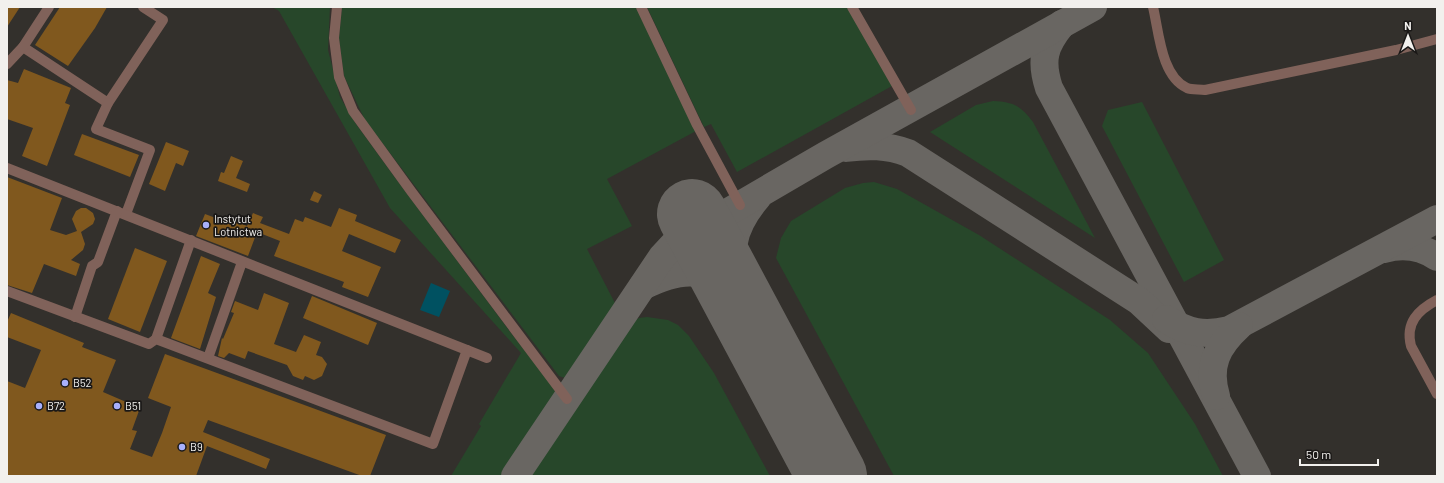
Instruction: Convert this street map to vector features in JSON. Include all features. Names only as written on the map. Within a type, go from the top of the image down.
[{"type":"street","points":[[7,64],[12,54],[23,47],[49,7]]},
{"type":"street","points":[[75,317],[92,266],[98,262],[150,150],[96,129],[108,104],[163,20],[143,7]]},
{"type":"street","points":[[337,7],[334,38],[339,77],[353,111],[567,399]]},
{"type":"street","points":[[641,7],[697,125],[740,205]]},
{"type":"street","points":[[852,7],[911,110]]},
{"type":"street","points":[[1154,7],[1171,76],[1188,89],[1205,90],[1396,50],[1437,39]]},
{"type":"street","points":[[23,47],[108,104]]},
{"type":"street","points":[[7,168],[487,358]]},
{"type":"street","points":[[7,291],[149,344],[156,339],[191,240]]},
{"type":"street","points":[[208,358],[242,262]]},
{"type":"street","points":[[1437,300],[1416,315],[1409,329],[1409,339],[1437,394]]},
{"type":"street","points":[[156,339],[433,444],[468,350]]},
{"type":"green space","points":[[272,7],[330,7],[328,50],[340,97],[356,124],[396,179],[514,337],[553,386],[555,392],[554,401],[504,476],[451,476],[481,426],[479,424],[521,353],[390,208],[279,11]]},
{"type":"green space","points":[[342,7],[637,7],[696,131],[607,179],[632,226],[587,249],[617,307],[572,375],[565,378],[559,376],[365,120],[344,76],[339,38]]},
{"type":"green space","points":[[647,7],[847,7],[892,86],[737,172],[711,124],[704,127]]},
{"type":"green space","points":[[993,101],[1006,102],[1016,106],[1025,112],[1033,122],[1095,238],[930,132],[976,105]]},
{"type":"green space","points":[[1142,102],[1224,260],[1184,282],[1102,126],[1108,110]]},
{"type":"green space","points":[[874,182],[897,189],[979,235],[1110,320],[1148,353],[1195,424],[1223,476],[894,476],[776,258],[781,238],[791,221],[845,188],[863,183]]},
{"type":"green space","points":[[647,317],[668,320],[678,325],[689,336],[714,373],[770,476],[527,476],[629,324],[639,318]]},
{"type":"water","points":[[431,283],[450,291],[439,317],[420,310]]},
{"type":"building","points":[[7,7],[20,7],[7,27]]},
{"type":"building","points":[[60,7],[107,7],[95,28],[68,66],[35,45]]},
{"type":"building","points":[[24,69],[71,88],[65,103],[70,105],[47,166],[22,156],[33,128],[7,119],[7,80],[18,83]]},
{"type":"building","points":[[82,134],[139,155],[130,177],[74,155]]},
{"type":"building","points":[[166,142],[189,151],[183,166],[176,163],[165,191],[149,184]]},
{"type":"building","points":[[231,156],[243,161],[236,178],[250,184],[247,192],[218,181],[221,172],[224,173]]},
{"type":"building","points":[[7,177],[62,198],[50,230],[66,235],[77,231],[72,219],[76,211],[81,208],[86,208],[93,213],[95,219],[93,224],[81,232],[85,244],[83,250],[71,260],[80,264],[76,276],[44,264],[32,293],[7,285]]},
{"type":"building","points":[[314,191],[322,195],[318,203],[310,200]]},
{"type":"building","points":[[339,208],[357,215],[355,221],[401,240],[395,253],[349,234],[342,251],[381,267],[368,297],[342,287],[344,282],[274,256],[280,241],[257,232],[248,256],[196,236],[205,214],[221,220],[223,216],[247,226],[253,213],[263,217],[260,223],[289,234],[295,219],[303,222],[305,217],[331,227]]},
{"type":"building","points":[[135,248],[167,261],[140,332],[108,319]]},
{"type":"building","points":[[201,256],[220,264],[208,293],[216,297],[200,349],[171,338]]},
{"type":"building","points":[[264,293],[289,303],[274,344],[296,352],[304,335],[321,342],[316,355],[322,357],[327,364],[322,376],[314,380],[305,376],[303,380],[293,376],[287,365],[248,351],[245,359],[229,353],[224,358],[218,356],[222,338],[223,339],[234,313],[231,312],[235,301],[258,310]]},
{"type":"building","points":[[312,296],[377,323],[368,345],[303,318]]},
{"type":"building","points":[[11,313],[84,343],[82,347],[116,360],[103,392],[140,408],[132,430],[137,431],[130,449],[152,457],[171,407],[148,398],[165,354],[386,435],[370,476],[362,476],[208,420],[203,432],[270,459],[266,469],[207,446],[196,476],[7,476],[7,381],[25,388],[41,350],[7,337],[7,322]]},
{"type":"taxiway","points":[[515,476],[662,257],[675,243],[826,155],[1093,7]]},
{"type":"taxiway","points":[[1062,24],[1051,39],[1045,54],[1044,61],[1049,88],[1257,476]]},
{"type":"taxiway","points":[[846,148],[877,146],[893,148],[908,153],[1139,301],[1169,329]]},
{"type":"taxiway","points":[[735,295],[733,255],[736,233],[748,210],[757,198]]},
{"type":"taxiway","points":[[1166,319],[1174,324],[1196,332],[1212,333],[1229,330],[1437,219]]},
{"type":"taxiway","points":[[1384,249],[1404,246],[1418,248],[1437,257]]},
{"type":"taxiway","points":[[643,286],[668,276],[695,273],[704,274],[715,280],[735,295]]},
{"type":"taxiway","points":[[1216,396],[1213,375],[1216,357],[1225,341],[1239,326]]},
{"type":"runway","points":[[692,214],[832,476]]},
{"type":"place","name":"Instytut Lotnictwa","points":[[206,225]]},
{"type":"place","name":"B52","points":[[65,383]]},
{"type":"place","name":"B72","points":[[39,406]]},
{"type":"place","name":"B51","points":[[117,406]]},
{"type":"place","name":"B9","points":[[182,447]]}]
